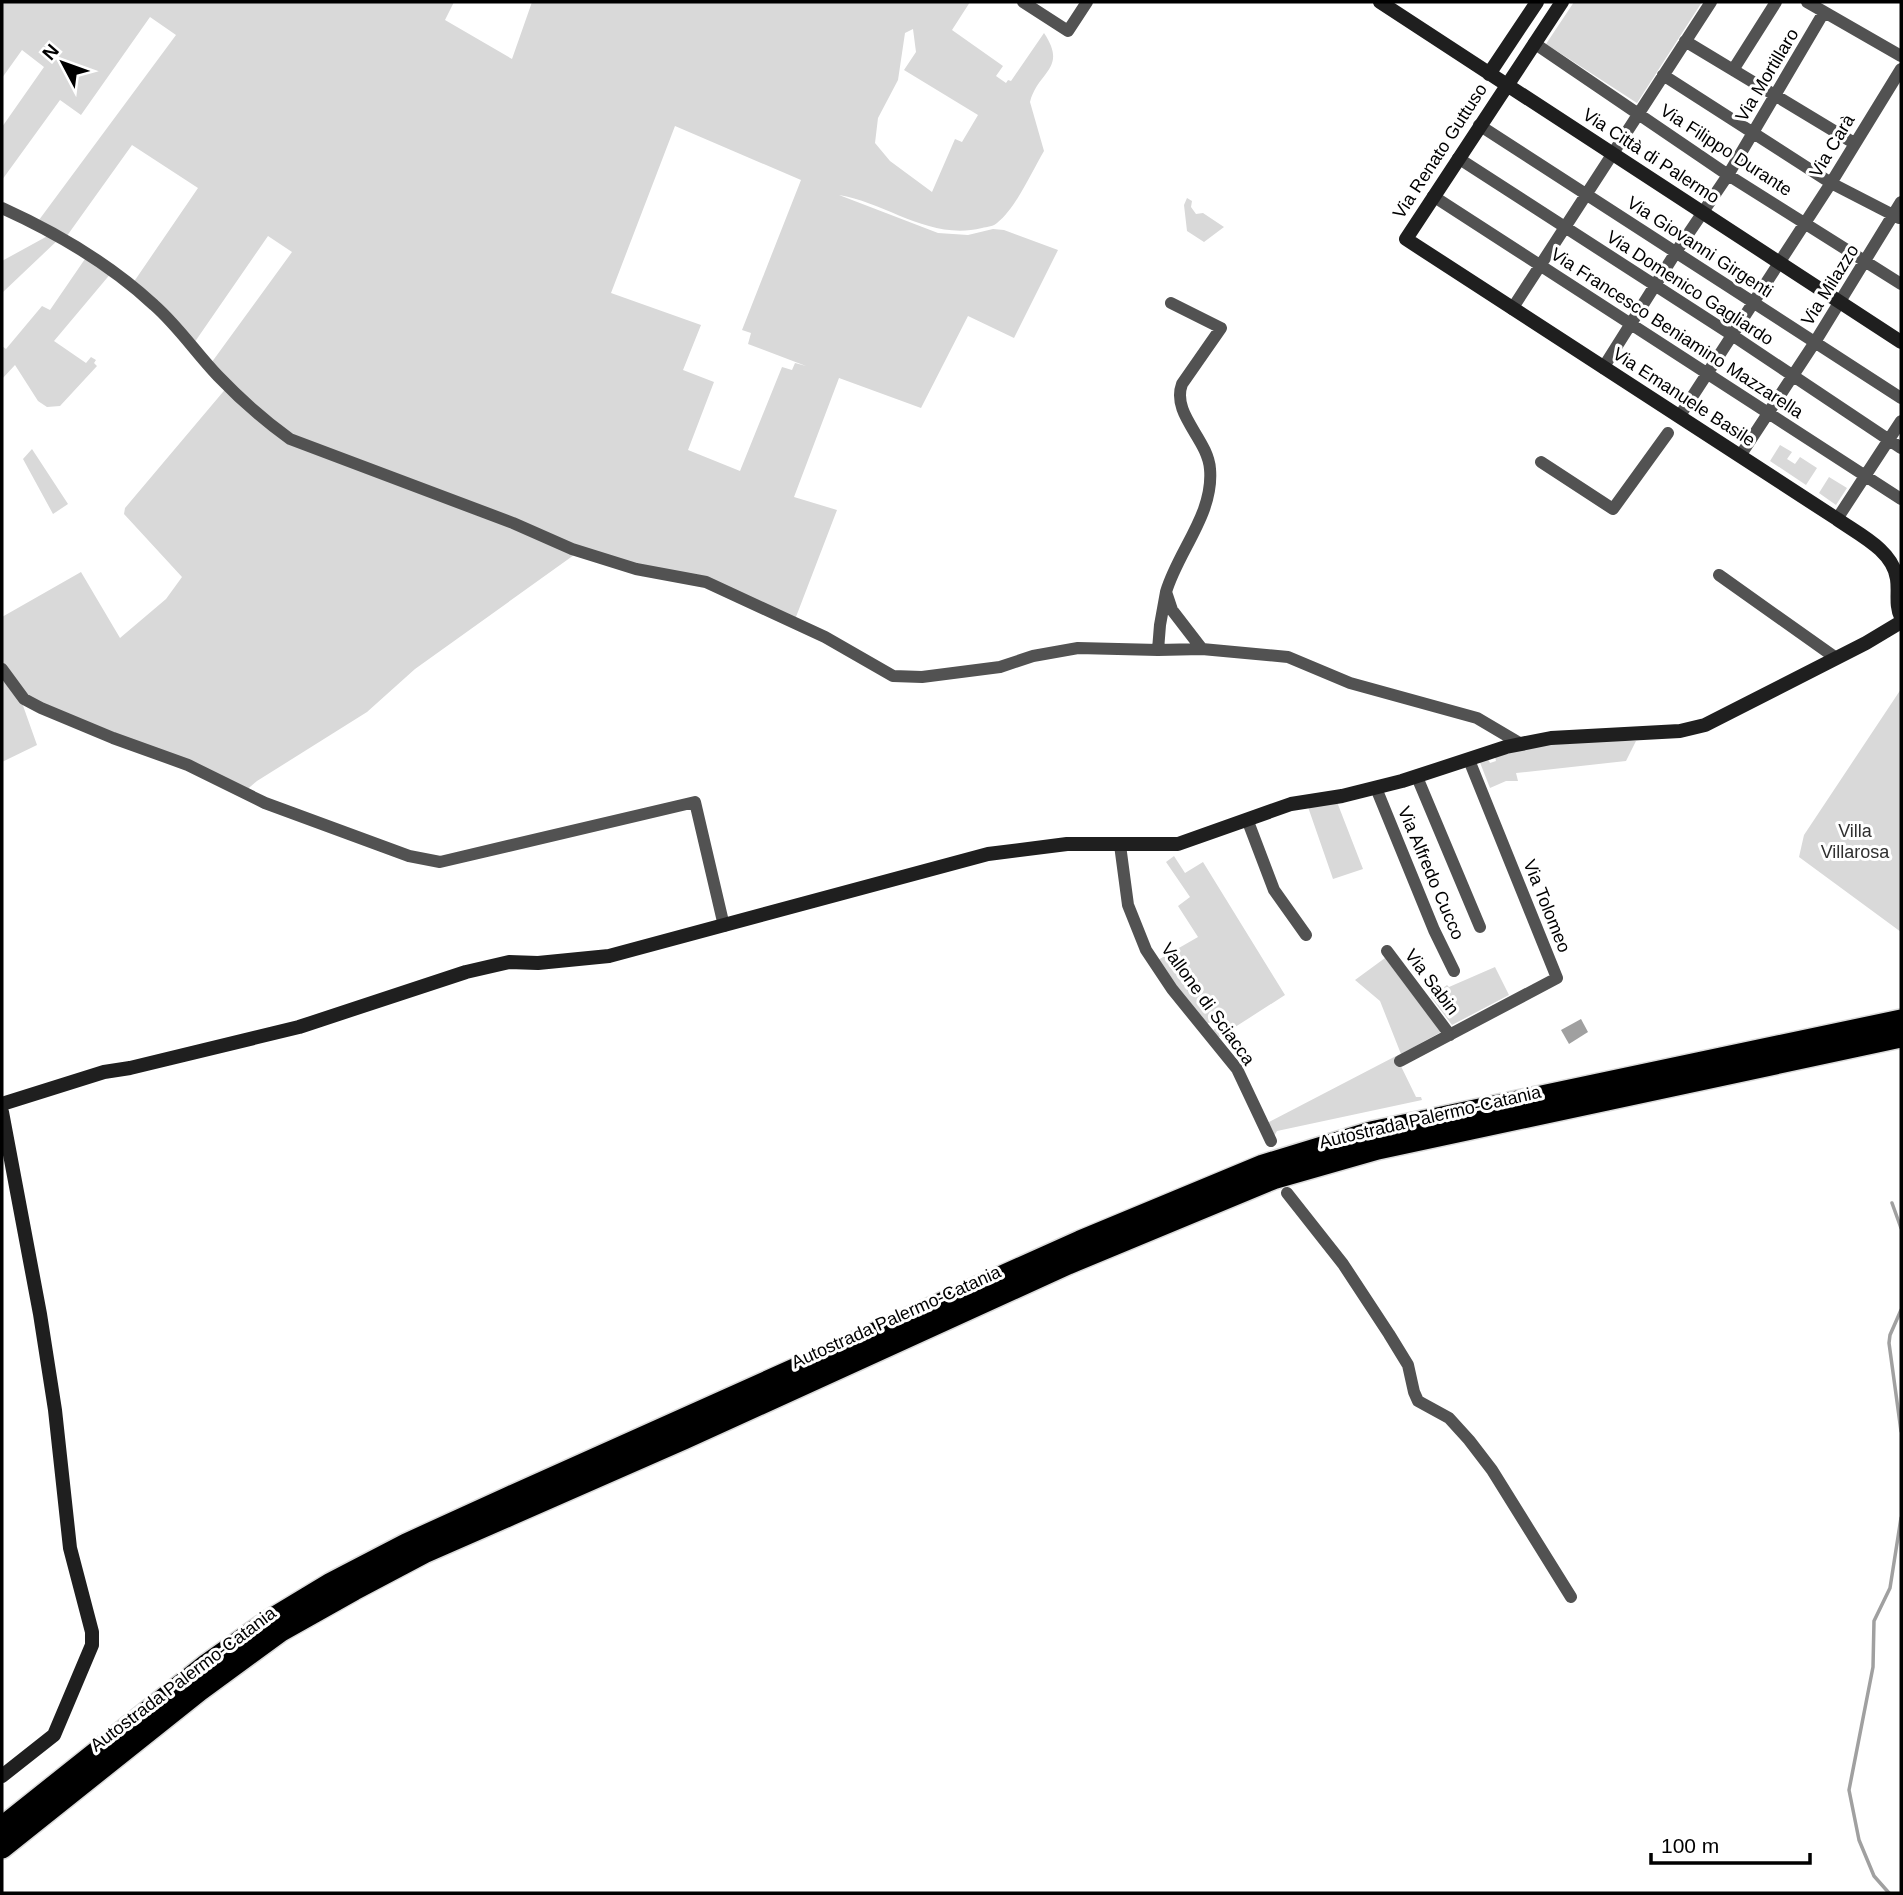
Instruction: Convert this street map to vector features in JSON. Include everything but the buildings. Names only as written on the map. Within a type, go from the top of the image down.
[{"type":"highway","name":"Autostrada Palermo-Catania","points":[[2,1827],[207,1664],[268,1621],[331,1583],[406,1544],[1080,1241],[1263,1165],[1371,1132],[1901,1020]]},
{"type":"highway","name":"Autostrada Palermo-Catania","points":[[2,1848],[199,1690],[281,1631],[354,1590],[424,1553],[1068,1265],[1273,1179],[1378,1149],[1901,1037]]},
{"type":"street","points":[[1023,2],[1068,31],[1081,4]]},
{"type":"street","name":"Via Città di Palermo","points":[[1380,2],[1901,342]]},
{"type":"street","points":[[1489,74],[1537,2]]},
{"type":"street","name":"Via Renato Guttuso","points":[[1406,239],[1562,2]]},
{"type":"street","points":[[1512,309],[1711,2]]},
{"type":"street","points":[[1733,70],[1776,2]]},
{"type":"street","points":[[1807,2],[1901,56]]},
{"type":"street","name":"Via Mortillaro","points":[[1603,368],[1728,175],[1825,12]]},
{"type":"street","points":[[1685,41],[1854,143]]},
{"type":"street","name":"Via Filippo Durante","points":[[1534,43],[1728,175],[1867,260],[1901,284]]},
{"type":"street","name":"Via Carà","points":[[1679,417],[1831,183],[1901,69]]},
{"type":"street","points":[[1663,75],[1831,183],[1898,217]]},
{"type":"street","name":"Via Giovanni Girgenti","points":[[1479,125],[1901,398]]},
{"type":"street","name":"Via Domenico Gagliardo","points":[[1458,158],[1901,448]]},
{"type":"street","name":"Via Francesco Beniamino Mazzarella","points":[[1433,196],[1901,499]]},
{"type":"street","name":"Via Milazzo","points":[[1740,456],[1867,260],[1898,217],[1901,202]]},
{"type":"street","points":[[2,208],[48,229],[155,305],[219,377],[274,428],[290,439],[513,523],[572,549],[636,569],[706,582],[825,637],[893,676],[922,677],[1000,667],[1032,656],[1078,648],[1202,649],[1288,657],[1350,683],[1477,718],[1521,744]]},
{"type":"street","name":"Via Emanuele Basile","points":[[1406,239],[1837,519],[1881,551],[1898,571],[1897,605],[1901,617]]},
{"type":"street","points":[[1158,650],[1160,625],[1171,574],[1209,495],[1210,468],[1204,450],[1180,404],[1179,393],[1182,384],[1221,328],[1171,303]]},
{"type":"street","points":[[1837,519],[1901,421]]},
{"type":"street","points":[[1541,462],[1613,509],[1668,433]]},
{"type":"street","points":[[1719,575],[1836,658]]},
{"type":"street","points":[[1166,592],[1176,616],[1202,649]]},
{"type":"street","points":[[1160,625],[1165,616],[1176,616]]},
{"type":"street","points":[[2,1104],[104,1072],[299,1027],[466,972],[509,962],[538,963],[609,956],[988,854],[1067,844],[1178,844],[1291,804],[1376,788],[1521,744],[1551,738],[1680,731],[1705,725],[1901,622]]},
{"type":"street","points":[[2,669],[24,699],[41,708],[188,765],[265,803],[409,856],[440,862],[695,802],[724,926]]},
{"type":"street","name":"Via Tolomeo","points":[[1400,1061],[1557,978],[1469,760]]},
{"type":"street","points":[[1418,777],[1480,927]]},
{"type":"street","name":"Via Alfredo Cucco","points":[[1376,788],[1434,930],[1454,971]]},
{"type":"street","points":[[1247,819],[1274,890],[1306,935]]},
{"type":"street","name":"Vallone di Sciacca","points":[[1120,845],[1128,905],[1146,950],[1172,989],[1237,1069],[1271,1141]]},
{"type":"street","name":"Via Sabin","points":[[1387,951],[1450,1035]]},
{"type":"street","points":[[2,1112],[55,1410],[70,1548],[92,1632],[92,1645],[54,1735],[2,1776]]},
{"type":"street","points":[[1287,1194],[1343,1264],[1389,1334],[1408,1365],[1418,1401],[1449,1418],[1469,1440],[1492,1471],[1571,1597]]},
{"type":"green space","points":[[2,2],[454,2],[445,20],[512,59],[532,2],[970,2],[952,30],[1003,66],[996,76],[1006,83],[1011,81],[1044,33],[1051,45],[1052,62],[1030,102],[1044,151],[1017,199],[996,224],[963,231],[927,225],[839,195],[938,233],[968,235],[993,229],[1004,230],[1058,250],[1014,338],[968,316],[921,408],[839,378],[794,497],[837,510],[794,622],[706,582],[574,555],[415,669],[367,712],[257,781],[243,793],[21,700],[37,745],[2,762],[2,617],[81,572],[120,638],[166,599],[182,577],[124,514],[125,508],[228,386],[209,366],[292,252],[268,236],[192,346],[131,286],[198,188],[132,145],[64,240],[60,238],[2,293],[2,261],[53,233],[36,224],[176,35],[150,17],[81,115],[60,100],[2,180],[2,127],[44,67],[22,50],[2,78]],"holes":[[[913,29],[916,52],[904,70],[978,115],[962,142],[955,139],[932,192],[890,161],[875,143],[878,118],[898,80],[905,33]],[[675,126],[801,180],[742,330],[751,333],[748,344],[806,366],[795,363],[792,370],[782,367],[740,471],[688,450],[714,382],[683,370],[701,325],[611,293]]]},
{"type":"green space","points":[[1574,2],[1702,2],[1637,103],[1546,44]]},
{"type":"green space","points":[[1187,198],[1192,201],[1191,207],[1196,214],[1203,213],[1224,227],[1204,242],[1187,231],[1184,205]]},
{"type":"green space","points":[[87,256],[112,272],[54,341],[86,363],[91,357],[96,360],[94,363],[97,366],[60,406],[47,407],[38,401],[15,365],[2,379],[2,346],[6,349],[42,306],[50,310]]},
{"type":"green space","points":[[1780,445],[1792,452],[1787,459],[1795,464],[1800,457],[1817,468],[1806,485],[1770,461]]},
{"type":"green space","points":[[32,449],[68,504],[53,514],[23,459]]},
{"type":"green space","points":[[1829,477],[1847,488],[1836,505],[1819,493]]},
{"type":"green space","name":"Villa Villarosa","points":[[1901,689],[1901,932],[1799,857],[1804,835]]},
{"type":"green space","points":[[1600,740],[1636,741],[1626,761],[1516,773],[1518,781],[1506,781],[1490,788],[1479,760],[1488,759],[1490,763],[1496,761],[1495,757],[1533,745]]},
{"type":"green space","points":[[1337,802],[1363,869],[1333,879],[1308,807]]},
{"type":"green space","points":[[1174,856],[1185,873],[1203,862],[1285,995],[1218,1038],[1212,1031],[1217,1027],[1214,1022],[1207,1023],[1187,1001],[1158,960],[1198,937],[1178,906],[1190,897],[1166,862]]},
{"type":"green space","points":[[1385,958],[1441,1032],[1401,1054],[1380,1001],[1355,980]]},
{"type":"green space","points":[[1495,967],[1509,995],[1452,1025],[1431,997],[1447,985],[1449,987]]},
{"type":"green space","points":[[1396,1056],[1416,1097],[1421,1097],[1422,1100],[1277,1131],[1274,1136],[1267,1123]]},
{"type":"shaded area","points":[[1581,1019],[1588,1032],[1569,1044],[1561,1030]]},
{"type":"waterway","points":[[1892,1203],[1901,1228]]},
{"type":"waterway","points":[[1901,1310],[1889,1343],[1901,1431]]},
{"type":"waterway","points":[[1889,1893],[1874,1876],[1859,1840],[1849,1790],[1873,1667],[1874,1621],[1890,1588],[1901,1518]]}]
